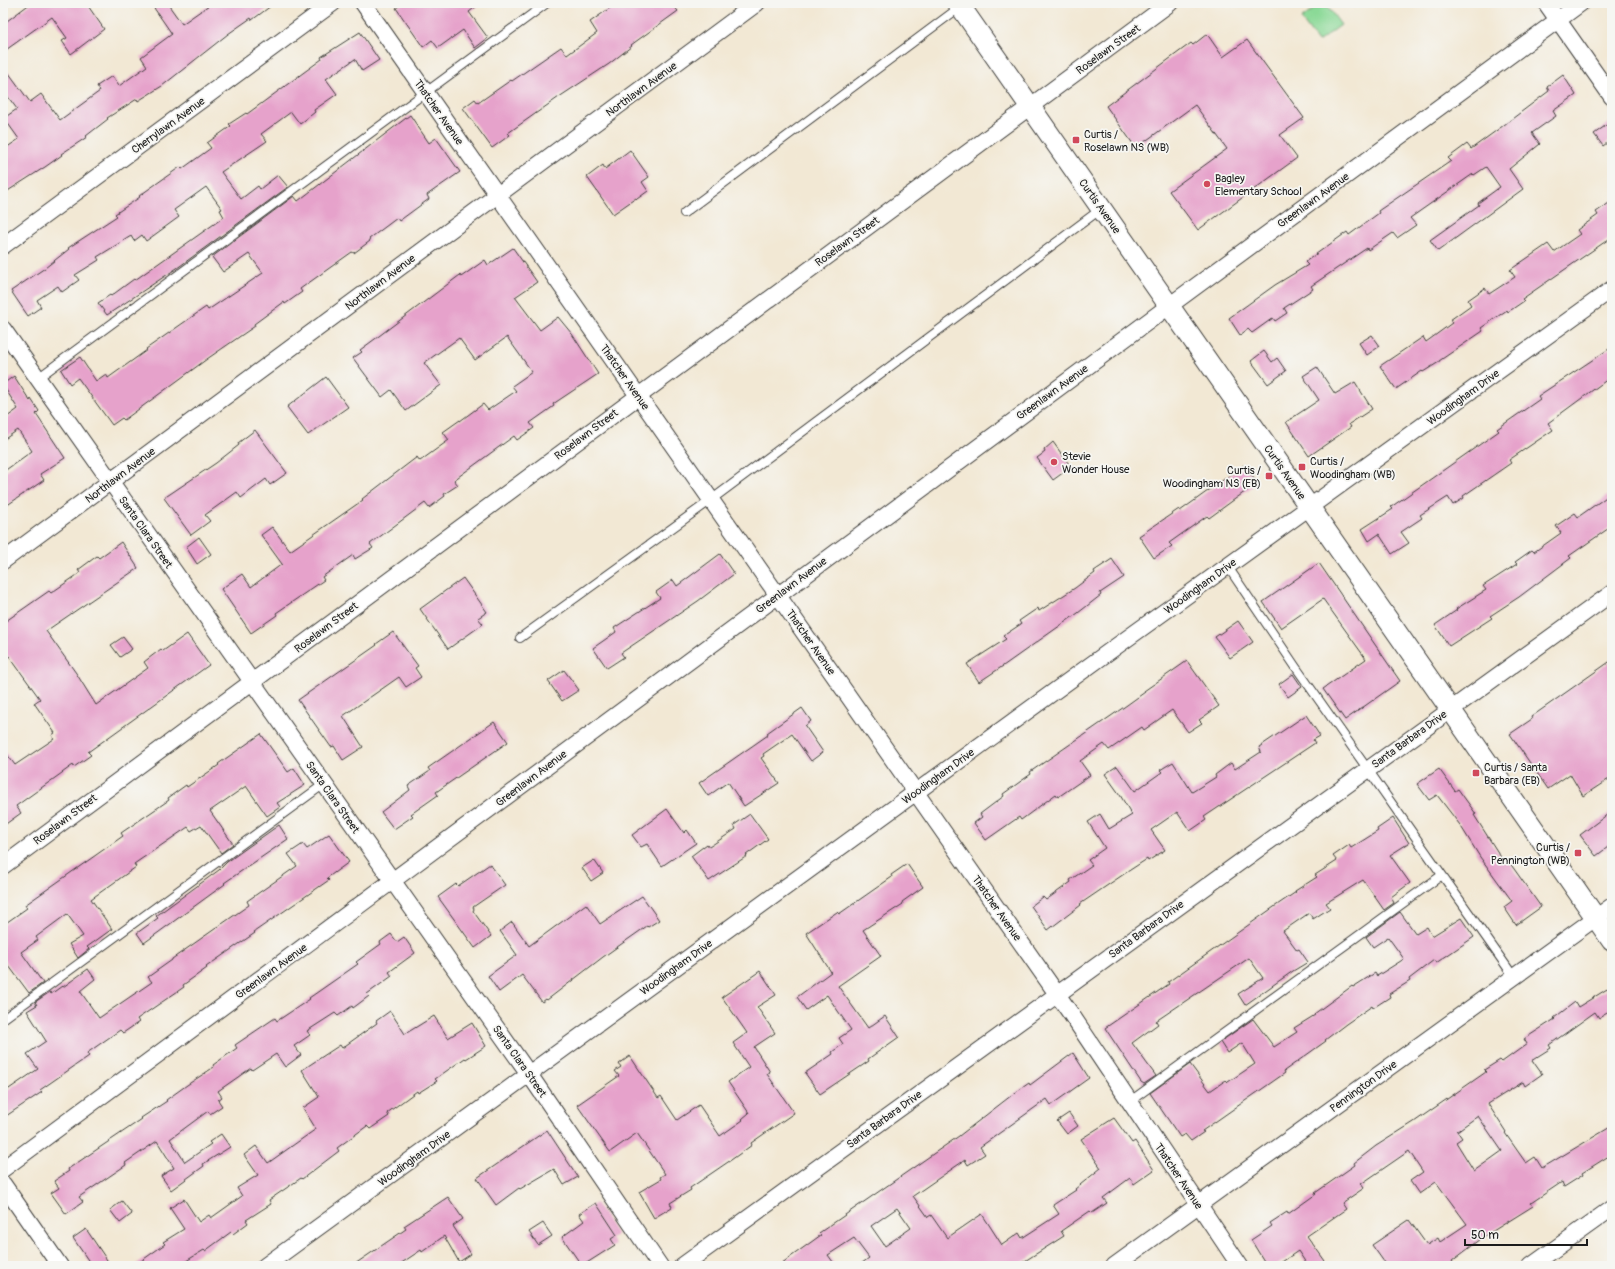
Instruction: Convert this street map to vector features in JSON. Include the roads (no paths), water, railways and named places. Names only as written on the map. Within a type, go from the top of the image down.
[{"type":"street","name":"Cherrylawn Avenue","points":[[3,246],[333,3]]},
{"type":"street","name":"Thatcher Avenue","points":[[363,3],[1057,994],[1240,1266]]},
{"type":"street","name":"Northlawn Avenue","points":[[3,561],[757,3]]},
{"type":"street","name":"Roselawn Street","points":[[3,866],[1170,3]]},
{"type":"street","points":[[1546,3],[1612,97]]},
{"type":"street","name":"Greenlawn Avenue","points":[[3,1169],[1581,3]]},
{"type":"street","name":"Curtis Avenue","points":[[961,4],[1030,106],[1612,941]]},
{"type":"street","name":"Woodingham Drive","points":[[265,1266],[916,792],[1612,289]]},
{"type":"street","name":"Santa Clara Street","points":[[3,329],[529,1074],[660,1266]]},
{"type":"street","name":"Santa Barbara Drive","points":[[682,1266],[1612,593]]},
{"type":"street","name":"Pennington Drive","points":[[1114,1266],[1612,906]]},
{"type":"street","points":[[3,1184],[60,1266]]},
{"type":"street","points":[[1536,1265],[1612,1208]]},
{"type":"lane","points":[[38,378],[547,3]]},
{"type":"lane","points":[[684,214],[961,4]]},
{"type":"lane","points":[[520,638],[711,500],[1102,209]]},
{"type":"lane","points":[[1228,567],[1295,666],[1514,977]]},
{"type":"lane","points":[[3,1019],[324,784]]},
{"type":"lane","points":[[1129,1102],[1442,875]]},
{"type":"place","name":"Curtis / Roselawn NS (WB)","points":[[1076,140]]},
{"type":"place","name":"Bagley Elementary School","points":[[1207,184]]},
{"type":"place","name":"Stevie Wonder House","points":[[1054,462]]},
{"type":"place","name":"Curtis / Woodingham (WB)","points":[[1302,467]]},
{"type":"place","name":"Curtis / Woodingham NS (EB)","points":[[1269,476]]},
{"type":"place","name":"Curtis / Santa Barbara (EB)","points":[[1476,773]]},
{"type":"place","name":"Curtis / Pennington (WB)","points":[[1578,853]]}]
